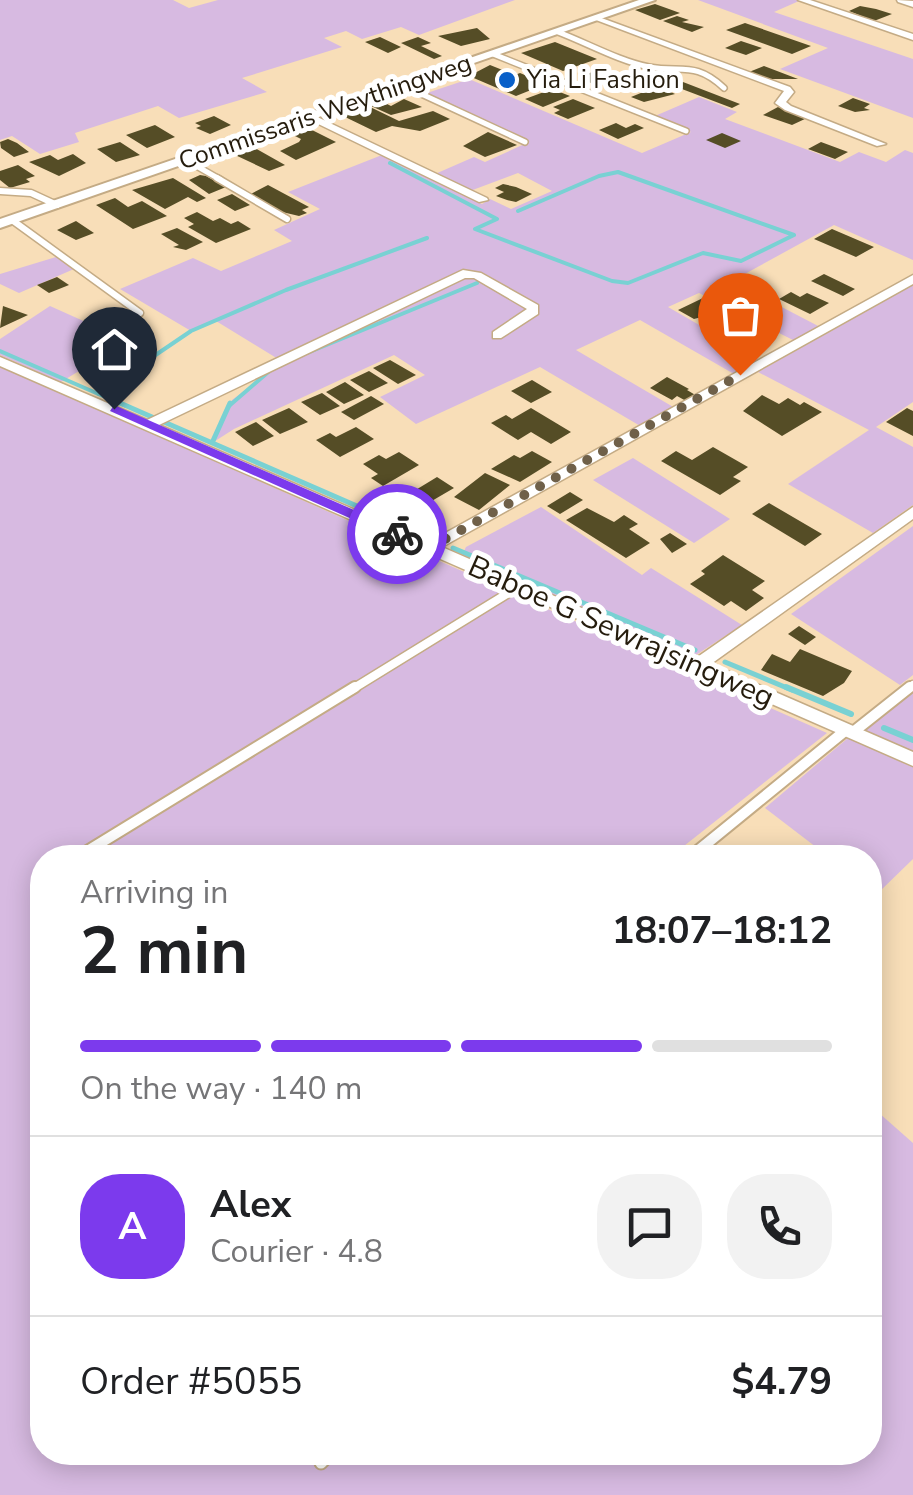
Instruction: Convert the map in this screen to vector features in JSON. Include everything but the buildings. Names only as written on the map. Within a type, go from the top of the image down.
[{"type":"main road","name":"Commissaris Weythingweg","points":[[6,222],[642,1]]},
{"type":"street","points":[[802,0],[913,37]]},
{"type":"street","points":[[900,0],[913,4]]},
{"type":"street","points":[[599,18],[787,89],[790,92],[780,103],[881,144]]},
{"type":"street","points":[[312,116],[484,200]]},
{"type":"street","points":[[150,424],[463,274],[477,275],[534,308],[532,314],[497,335]]},
{"type":"street","points":[[429,548],[913,279]]},
{"type":"street","name":"Baboe G Sewrajsingweg","points":[[0,361],[913,759]]},
{"type":"street","points":[[696,666],[913,512]]},
{"type":"lane","points":[[558,32],[649,67],[687,67],[710,75],[724,88]]},
{"type":"lane","points":[[493,54],[686,131]]},
{"type":"lane","points":[[402,85],[525,142]]},
{"type":"lane","points":[[186,160],[287,219]]},
{"type":"lane","points":[[0,191],[31,193],[57,205]]},
{"type":"lane","points":[[6,222],[140,313]]},
{"type":"lane","points":[[97,845],[518,587]]},
{"type":"lane","points":[[706,845],[913,685]]},
{"type":"shaded area","points":[[0,0],[173,0],[189,8],[218,0],[515,0],[419,35],[401,27],[362,39],[346,31],[324,38],[342,47],[242,78],[267,92],[179,118],[158,106],[75,133],[79,142],[40,154],[12,136],[0,140]]},
{"type":"shaded area","points":[[698,0],[796,0],[799,1],[774,12],[913,59],[913,118],[780,69],[828,48]]},
{"type":"shaded area","points":[[469,79],[642,153],[691,132],[655,116],[699,97],[737,112],[725,119],[840,162],[859,152],[886,162],[905,150],[913,153],[913,260],[834,225],[732,281],[822,328],[797,342],[699,293],[668,307],[760,360],[734,374],[640,320],[576,350],[675,408],[642,427],[540,367],[416,424],[380,397],[425,375],[394,355],[234,429],[212,443],[232,400],[283,362],[216,321],[191,331],[120,289],[193,258],[221,271],[292,241],[274,230],[320,209],[288,192],[382,155],[482,204],[490,199],[511,209],[552,191],[518,173],[470,191],[435,174],[474,157],[485,162],[529,142],[424,94]]},
{"type":"shaded area","points":[[56,257],[74,269],[19,293],[0,284],[0,274]]},
{"type":"shaded area","points":[[913,285],[913,402],[876,427],[913,447],[913,505],[873,533],[788,484],[869,430],[758,372]]},
{"type":"shaded area","points":[[50,306],[128,341],[61,382],[0,355],[0,339]]},
{"type":"shaded area","points":[[0,366],[827,733],[685,845],[30,845],[30,1465],[882,1465],[882,1116],[913,1143],[913,1495],[0,1495]]},
{"type":"shaded area","points":[[633,458],[730,519],[694,543],[593,480]]},
{"type":"shaded area","points":[[541,507],[642,575],[651,568],[742,625],[696,655],[686,653],[461,557],[466,547]]},
{"type":"shaded area","points":[[913,526],[913,675],[900,685],[791,614]]},
{"type":"shaded area","points":[[913,690],[913,753],[868,734],[865,728]]},
{"type":"shaded area","points":[[848,738],[913,767],[913,859],[882,889],[882,845],[813,845],[765,808]]},
{"type":"waterway","points":[[390,163],[497,219],[475,229],[612,281],[628,283],[703,253],[741,261],[794,235],[618,172],[599,176],[518,211]]},
{"type":"waterway","points":[[98,394],[191,331],[286,290],[427,238]]},
{"type":"waterway","points":[[307,353],[477,283]]},
{"type":"waterway","points":[[0,351],[98,394]]},
{"type":"waterway","points":[[229,406],[273,368]]},
{"type":"waterway","points":[[98,394],[126,406]]},
{"type":"waterway","points":[[120,403],[152,417]]},
{"type":"waterway","points":[[212,443],[230,403]]},
{"type":"waterway","points":[[164,422],[212,443]]},
{"type":"waterway","points":[[212,443],[428,537]]},
{"type":"waterway","points":[[453,548],[695,650]]},
{"type":"waterway","points":[[725,662],[792,690]]},
{"type":"waterway","points":[[786,687],[851,714]]},
{"type":"waterway","points":[[884,728],[913,740]]},
{"type":"way so far","points":[[397,534],[429,548],[740,375]]},
{"type":"place","name":"Yia Li Fashion","points":[[507,80]]},
{"type":"route","points":[[114,409],[397,534]]}]
